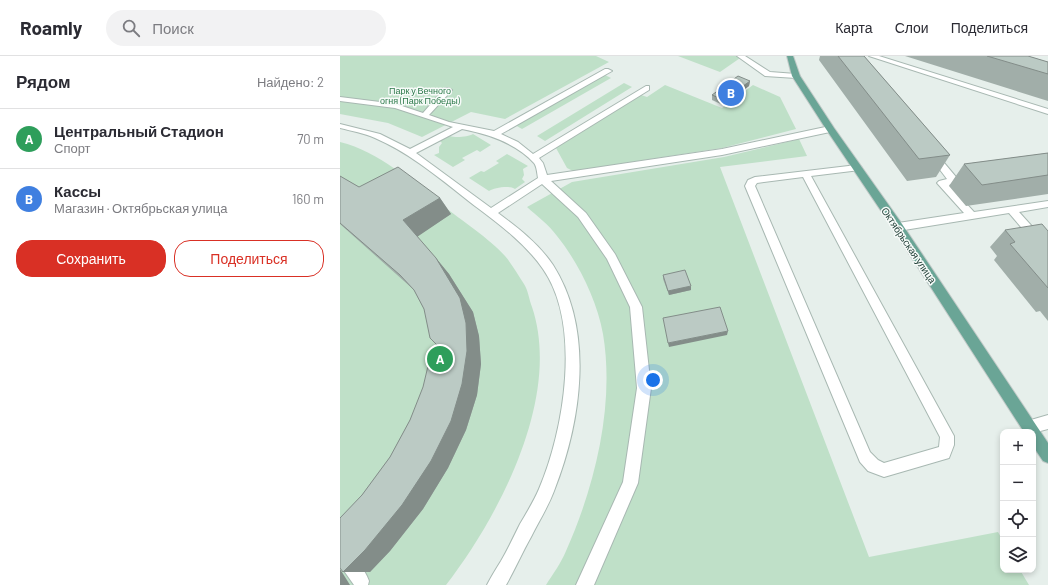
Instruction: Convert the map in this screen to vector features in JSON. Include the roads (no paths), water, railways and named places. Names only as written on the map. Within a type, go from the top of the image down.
[{"type":"main road","name":"Октябрьская улица","points":[[790,56],[796,76],[830,129],[898,227],[1030,429]]},
{"type":"main road","name":"Октябрьская улица","points":[[1036,438],[1048,456]]},
{"type":"lane","points":[[740,56],[768,74],[796,76]]},
{"type":"lane","points":[[868,57],[1048,112]]},
{"type":"lane","points":[[495,134],[608,71]]},
{"type":"lane","points":[[533,158],[646,88]]},
{"type":"lane","points":[[424,116],[448,90]]},
{"type":"lane","points":[[340,99],[396,106],[448,124],[487,131],[515,144],[539,163],[543,179],[582,215],[611,257],[636,307],[644,388],[630,483],[585,585]]},
{"type":"lane","points":[[340,126],[364,131],[388,140],[451,182],[491,213],[535,250],[555,279],[567,314],[571,355],[572,390],[564,436],[549,483],[496,585]]},
{"type":"lane","points":[[408,153],[462,126]]},
{"type":"lane","points":[[491,213],[543,179],[722,152],[830,129]]},
{"type":"lane","points":[[928,150],[953,180]]},
{"type":"lane","points":[[806,175],[946,436],[947,445],[944,453],[884,470],[874,466],[865,457],[750,186],[751,182],[755,180],[857,168]]},
{"type":"lane","points":[[969,178],[942,183],[971,215]]},
{"type":"lane","points":[[898,227],[1048,204]]},
{"type":"lane","points":[[1010,209],[1048,251]]},
{"type":"lane","points":[[1035,429],[1048,422]]},
{"type":"lane","points":[[340,550],[361,581]]},
{"type":"place","name":"Кассы","points":[[731,93]]},
{"type":"place","name":"Центральный Стадион","points":[[440,359]]},
{"type":"park label","name":"Парк у Вечного огня (Парк Победы)","points":[[420,96]]}]
